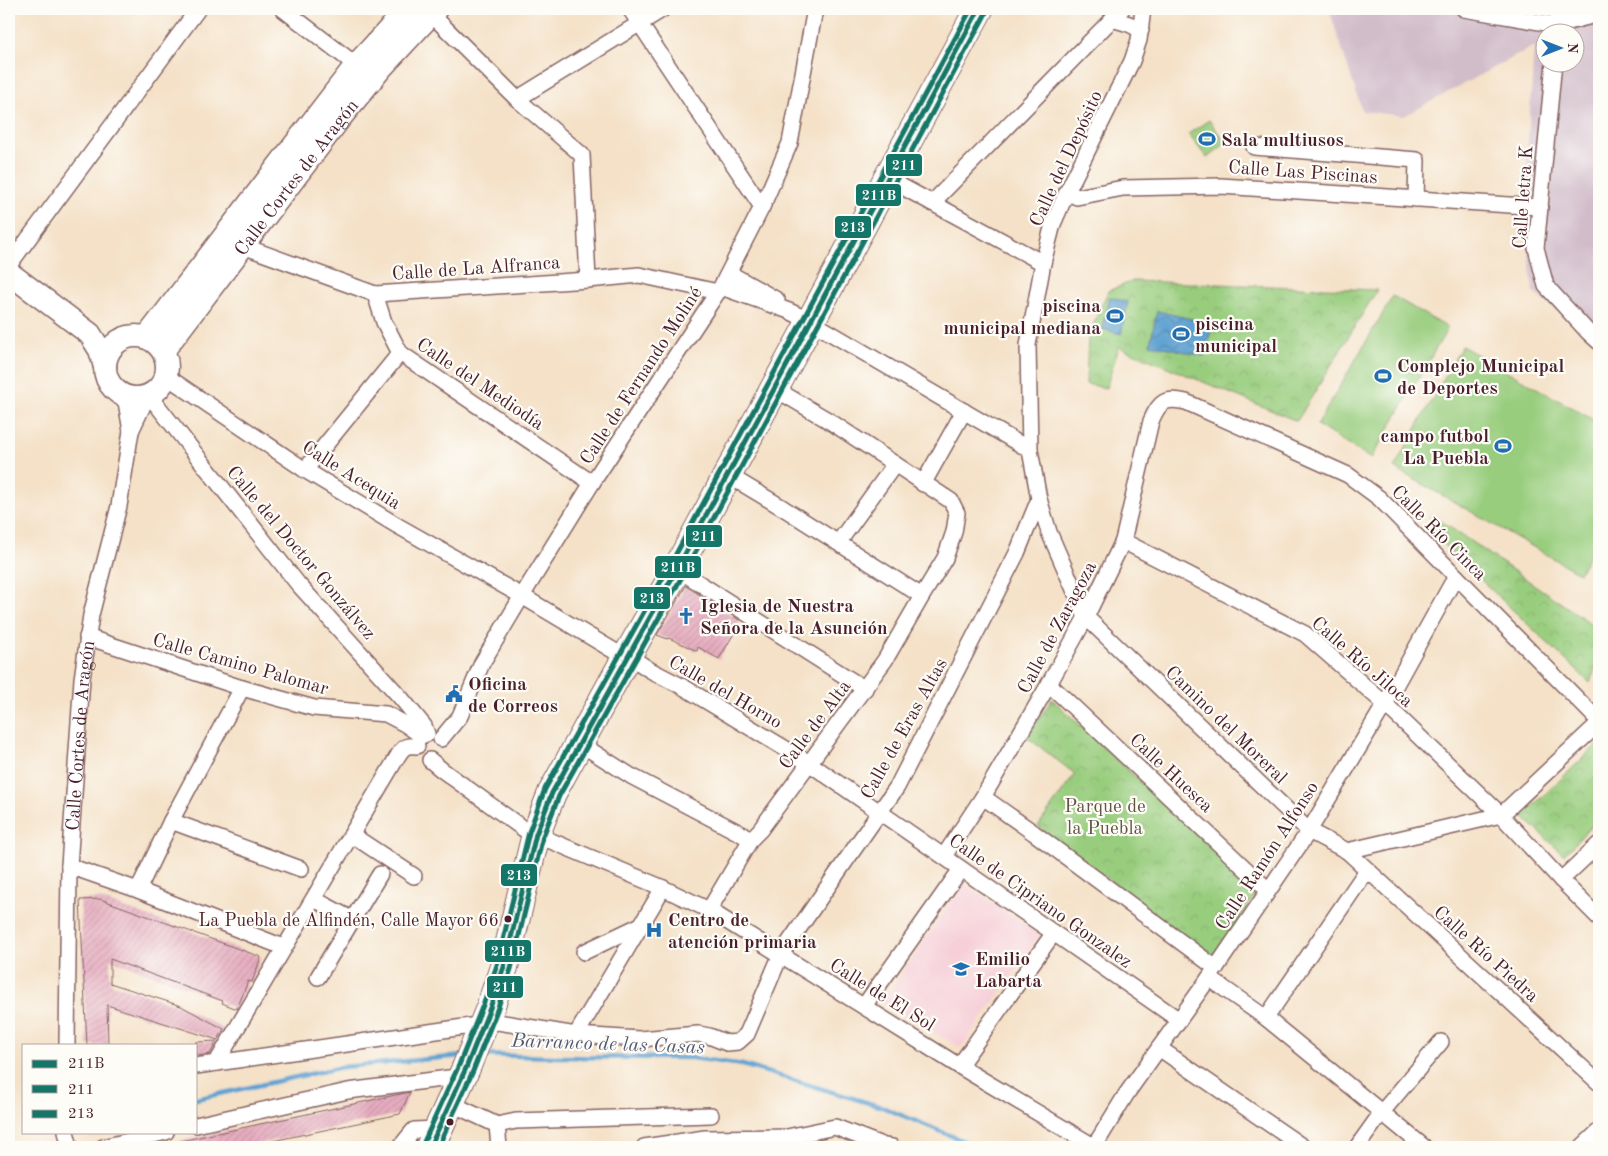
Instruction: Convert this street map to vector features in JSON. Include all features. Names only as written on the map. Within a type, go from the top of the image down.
[{"type":"highway","points":[[434,1138],[482,1031],[504,967],[536,834],[552,793],[578,743],[677,569],[777,384],[800,316],[888,179],[979,9]]},
{"type":"street","points":[[9,265],[198,9]]},
{"type":"street","points":[[283,9],[356,65]]},
{"type":"street","name":"Calle Cortes de Aragón","points":[[146,342],[356,65],[408,9]]},
{"type":"street","points":[[630,9],[762,207]]},
{"type":"street","points":[[517,99],[663,9]]},
{"type":"street","name":"Calle de Fernando Moliné","points":[[427,739],[460,716],[482,663],[522,596],[592,483],[720,290],[762,207],[790,143],[815,9]]},
{"type":"street","name":"Calle del Depósito","points":[[1086,617],[1049,532],[1039,499],[1030,450],[1028,345],[1043,263],[1053,224],[1067,192],[1127,74],[1137,50],[1143,9]]},
{"type":"street","points":[[1464,9],[1536,24]]},
{"type":"street","points":[[1557,22],[1558,9]]},
{"type":"street","points":[[433,11],[517,99],[582,156],[588,280]]},
{"type":"street","name":"Calle Cortes de Aragón","points":[[146,342],[244,246],[340,118],[381,68],[433,11]]},
{"type":"street","points":[[932,203],[1117,14],[1129,24],[1141,30]]},
{"type":"street","points":[[1577,22],[1599,14]]},
{"type":"street","name":"Calle letra K","points":[[1553,72],[1536,248],[1546,286],[1599,342]]},
{"type":"street","points":[[1254,147],[1417,160],[1416,199]]},
{"type":"street","points":[[888,179],[1043,263]]},
{"type":"street","name":"Calle Las Piscinas","points":[[1067,192],[1077,197],[1123,188],[1221,186],[1539,207]]},
{"type":"street","name":"Calle de La Alfranca","points":[[244,246],[375,294],[639,275],[720,290],[800,316]]},
{"type":"street","points":[[9,273],[90,334],[100,350],[106,376],[117,391],[125,396],[140,398],[149,395],[162,384],[166,376],[167,359],[146,342],[90,334]]},
{"type":"street","points":[[729,273],[774,297],[800,316],[1030,450]]},
{"type":"street","name":"Calle del Mediodía","points":[[375,294],[384,322],[400,353],[592,483]]},
{"type":"street","points":[[105,367],[111,349],[118,342],[146,342]]},
{"type":"street","points":[[305,470],[400,353]]},
{"type":"street","name":"Calle Acequia","points":[[166,376],[305,470],[626,658]]},
{"type":"street","name":"Calle de Alta","points":[[709,910],[751,839],[760,830],[885,660],[945,558],[954,532],[957,513],[951,501],[831,422],[777,390],[777,384]]},
{"type":"street","name":"Calle Cortes de Aragón","points":[[67,1044],[69,866],[82,679],[87,637],[95,597],[119,506],[131,430],[149,395]]},
{"type":"street","name":"Calle del Doctor Gonzálvez","points":[[149,395],[298,584],[424,726],[427,739]]},
{"type":"street","name":"Calle Cortes de Aragón","points":[[125,396],[131,430]]},
{"type":"street","name":"Calle de Zaragoza","points":[[944,856],[983,797],[1049,684],[1086,617],[1124,541],[1147,434],[1155,412],[1164,401]]},
{"type":"street","name":"Calle Río Cinca","points":[[1164,401],[1186,402],[1348,475],[1379,498],[1599,722]]},
{"type":"street","points":[[923,484],[964,411]]},
{"type":"street","points":[[838,543],[895,464]]},
{"type":"street","points":[[728,475],[922,596]]},
{"type":"street","name":"Calle de Eras Altas","points":[[576,1035],[640,1040],[698,1034],[726,1043],[738,1042],[747,1034],[781,954],[897,786],[1017,553],[1039,499]]},
{"type":"street","points":[[1023,537],[1039,532],[1049,532]]},
{"type":"street","name":"Calle Río Jiloca","points":[[1124,541],[1305,634],[1385,704],[1501,815]]},
{"type":"street","points":[[677,569],[865,689]]},
{"type":"street","name":"Calle Ramón Alfonso","points":[[1094,1147],[1127,1093],[1309,831],[1385,704],[1456,576]]},
{"type":"street","name":"Camino del Moreral","points":[[1086,617],[1309,831],[1347,852]]},
{"type":"street","name":"Calle Camino Palomar","points":[[87,637],[242,688],[314,708],[386,714],[427,739]]},
{"type":"street","name":"Calle del Horno","points":[[626,658],[638,662],[685,688],[809,763],[880,813]]},
{"type":"street","name":"Calle Huesca","points":[[1049,684],[1268,890]]},
{"type":"street","points":[[138,890],[171,821],[242,688]]},
{"type":"street","points":[[386,714],[401,698]]},
{"type":"street","points":[[1347,852],[1501,815],[1599,722]]},
{"type":"street","points":[[427,739],[418,750],[422,757],[430,760],[525,830],[536,834]]},
{"type":"street","points":[[218,1063],[284,947],[402,748],[427,739],[443,747],[441,754],[430,760]]},
{"type":"street","points":[[578,743],[631,776],[751,839]]},
{"type":"street","points":[[983,797],[1034,833],[1212,973],[1424,1147]]},
{"type":"street","name":"Calle de Cipriano Gonzalez","points":[[880,813],[1179,1020]]},
{"type":"street","points":[[1501,815],[1599,918]]},
{"type":"street","points":[[171,821],[302,868]]},
{"type":"street","name":"Calle de El Sol","points":[[536,834],[663,888],[709,910],[959,1066],[1094,1147]]},
{"type":"street","points":[[352,835],[414,876]]},
{"type":"street","points":[[1561,880],[1599,844]]},
{"type":"street","name":"Calle Río Piedra","points":[[1347,852],[1599,1083]]},
{"type":"street","points":[[69,866],[138,890],[284,947]]},
{"type":"street","points":[[864,1006],[961,869]]},
{"type":"street","points":[[1266,1018],[1366,870]]},
{"type":"street","points":[[318,977],[380,874]]},
{"type":"street","points":[[198,1066],[482,1031],[498,1022],[576,1035],[663,888]]},
{"type":"street","points":[[314,899],[352,920]]},
{"type":"street","points":[[584,952],[643,924]]},
{"type":"street","points":[[959,1066],[1053,934]]},
{"type":"street","points":[[1357,1147],[1382,1112],[1441,1042]]},
{"type":"street","points":[[1159,1048],[1303,1147]]},
{"type":"street","points":[[198,1125],[348,1091],[449,1078],[464,1073]]},
{"type":"street","points":[[450,1103],[497,1125],[516,1121],[711,1115]]},
{"type":"street","points":[[497,1125],[499,1147]]},
{"type":"street","points":[[644,1147],[705,1138],[787,1137],[835,1127],[887,1147]]},
{"type":"street","points":[[400,1147],[414,1130],[434,1138]]},
{"type":"street","points":[[1582,1147],[1599,1131]]},
{"type":"street","points":[[67,1134],[70,1147]]},
{"type":"street","points":[[103,1147],[158,1134]]},
{"type":"shaded area","points":[[1329,9],[1599,9],[1599,343],[1533,292],[1524,208],[1534,46],[1404,116],[1362,111]]},
{"type":"shaded area","name":"Emilio Labarta","points":[[963,883],[1040,935],[961,1048],[883,1002]]},
{"type":"green space","name":"Sala multiusos","points":[[1209,120],[1226,143],[1207,158],[1188,134]]},
{"type":"green space","points":[[1133,281],[1377,290],[1297,421],[1119,347],[1106,388],[1086,384],[1088,337],[1108,291]]},
{"type":"green space","name":"Complejo Municipal de Deportes","points":[[1393,296],[1448,328],[1371,459],[1317,425]]},
{"type":"green space","name":"campo futbol La Puebla","points":[[1462,346],[1599,423],[1599,537],[1579,573],[1394,468]]},
{"type":"green space","points":[[1432,515],[1599,629],[1599,658],[1590,683],[1426,528]]},
{"type":"green space","name":"Parque de la Puebla","points":[[1052,699],[1258,891],[1213,958],[1038,826],[1075,774],[1027,737]]},
{"type":"green space","points":[[1599,743],[1599,818],[1564,855],[1522,816]]},
{"type":"water","name":"piscina municipal mediana","points":[[1110,297],[1128,302],[1121,334],[1102,329]]},
{"type":"water","name":"piscina municipal","points":[[1157,311],[1213,324],[1204,356],[1150,344]]},
{"type":"building","name":"Iglesia de Nuestra Señora de la Asunción","points":[[686,586],[739,620],[736,630],[719,659],[698,647],[697,651],[669,638],[657,635]]},
{"type":"building","points":[[100,899],[261,957],[252,982],[248,981],[237,1009],[222,1003],[223,1001],[110,959],[110,983],[181,1006],[224,1029],[218,1040],[107,1005],[108,1044],[87,1044],[80,900]]},
{"type":"building","points":[[217,1041],[210,1054],[198,1056],[198,1044],[196,1042]]},
{"type":"building","points":[[410,1092],[400,1114],[244,1147],[177,1147],[176,1142]]},
{"type":"waterway","name":"Barranco de las Casas","points":[[482,1055],[692,1058],[743,1065],[882,1107],[978,1147]]},
{"type":"waterway","name":"Barranco de las Casas","points":[[198,1099],[342,1067],[462,1056]]},
{"type":"transit line","name":"213","points":[[423,1144],[459,1065],[497,965],[529,832],[545,789],[670,565],[971,9]]},
{"type":"transit line","name":"211B","points":[[430,1147],[466,1068],[490,1008],[504,967],[536,834],[552,793],[677,569],[979,9]]},
{"type":"transit line","name":"211","points":[[438,1147],[473,1071],[497,1010],[511,969],[543,836],[559,796],[684,573],[986,13]]},
{"type":"place","name":"Sala multiusos","points":[[1207,139]]},
{"type":"place","name":"piscina municipal mediana","points":[[1115,316]]},
{"type":"place","name":"piscina municipal","points":[[1181,334]]},
{"type":"place","name":"Complejo Municipal de Deportes","points":[[1383,376]]},
{"type":"place","name":"campo futbol La Puebla","points":[[1503,446]]},
{"type":"place","name":"Iglesia de Nuestra Señora de la Asunción","points":[[686,616]]},
{"type":"place","name":"Oficina de Correos","points":[[454,694]]},
{"type":"place","name":"La Puebla de Alfindén, Calle Mayor 66","points":[[508,919]]},
{"type":"place","name":"Centro de atención primaria","points":[[654,930]]},
{"type":"place","name":"Emilio Labarta","points":[[961,969]]}]
